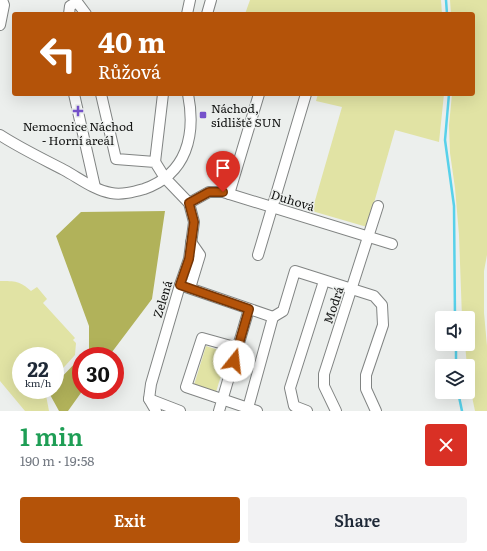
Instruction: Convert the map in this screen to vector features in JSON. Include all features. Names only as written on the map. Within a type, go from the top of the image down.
[{"type":"street","points":[[0,25],[4,5],[2,0]]},
{"type":"street","points":[[187,12],[190,0]]},
{"type":"street","points":[[208,12],[211,0]]},
{"type":"street","points":[[69,12],[70,6],[77,2],[84,12]]},
{"type":"street","points":[[74,96],[95,187]]},
{"type":"street","points":[[101,96],[116,159],[150,162],[163,96]]},
{"type":"street","points":[[0,135],[95,187],[113,193],[125,194],[149,187],[165,178],[179,165],[186,151],[190,133],[191,121],[188,96]]},
{"type":"street","points":[[229,194],[258,96]]},
{"type":"street","points":[[258,255],[305,96]]},
{"type":"street","name":"Zelená","points":[[149,399],[151,384],[189,259],[194,222],[189,203],[150,162]]},
{"type":"street","name":"Duhová","points":[[189,203],[209,192],[229,194],[392,244]]},
{"type":"street","name":"Modrá","points":[[336,411],[324,386],[324,374],[378,206]]},
{"type":"street","points":[[190,288],[200,255],[192,242]]},
{"type":"street","points":[[238,348],[202,338],[186,387],[252,409],[273,317],[283,311],[295,271],[374,296],[382,305],[383,325],[366,375],[366,389],[376,411]]},
{"type":"street","points":[[307,411],[294,409],[290,388],[324,281]]},
{"type":"street","points":[[180,285],[273,317]]},
{"type":"street","points":[[219,411],[249,309]]},
{"type":"street","points":[[149,399],[156,411]]},
{"type":"street","points":[[149,399],[180,411]]},
{"type":"green space","points":[[250,0],[441,0],[442,12],[246,12]]},
{"type":"green space","points":[[450,0],[487,0],[487,255],[484,271],[484,313],[487,346],[487,411],[475,411],[473,399],[475,399],[475,359],[466,359],[466,351],[475,351],[475,311],[462,311],[459,235],[450,153],[449,125],[452,96],[475,96],[475,12],[451,12]]},
{"type":"green space","points":[[317,96],[444,96],[439,142],[395,130],[367,227],[312,211],[342,107],[316,101]]},
{"type":"green space","points":[[0,281],[17,282],[24,285],[31,291],[37,287],[47,299],[43,303],[75,338],[73,340],[76,343],[76,347],[72,347],[72,358],[64,367],[64,347],[12,347],[12,395],[0,381]]},
{"type":"green space","points":[[206,346],[228,353],[216,392],[194,385]]},
{"type":"green space","points":[[15,399],[47,399],[49,411],[25,411]]},
{"type":"shaded area","points":[[165,211],[152,299],[116,347],[89,347],[89,326],[56,236],[81,212]]},
{"type":"shaded area","points":[[72,366],[72,399],[77,399],[68,411],[59,411],[52,399],[64,399],[64,375]]},
{"type":"waterway","points":[[446,0],[447,12]]},
{"type":"waterway","points":[[449,96],[445,140],[454,206],[455,311]]},
{"type":"waterway","points":[[456,351],[456,359]]},
{"type":"waterway","points":[[459,399],[462,411]]},
{"type":"place","name":"Nemocnice Náchod - Horní areál","points":[[78,111]]},
{"type":"place","name":"Náchod, sídliště SUN","points":[[203,115]]},
{"type":"route","points":[[223,192],[209,192],[189,203],[194,222],[189,259],[180,285],[249,309],[234,361]]}]
